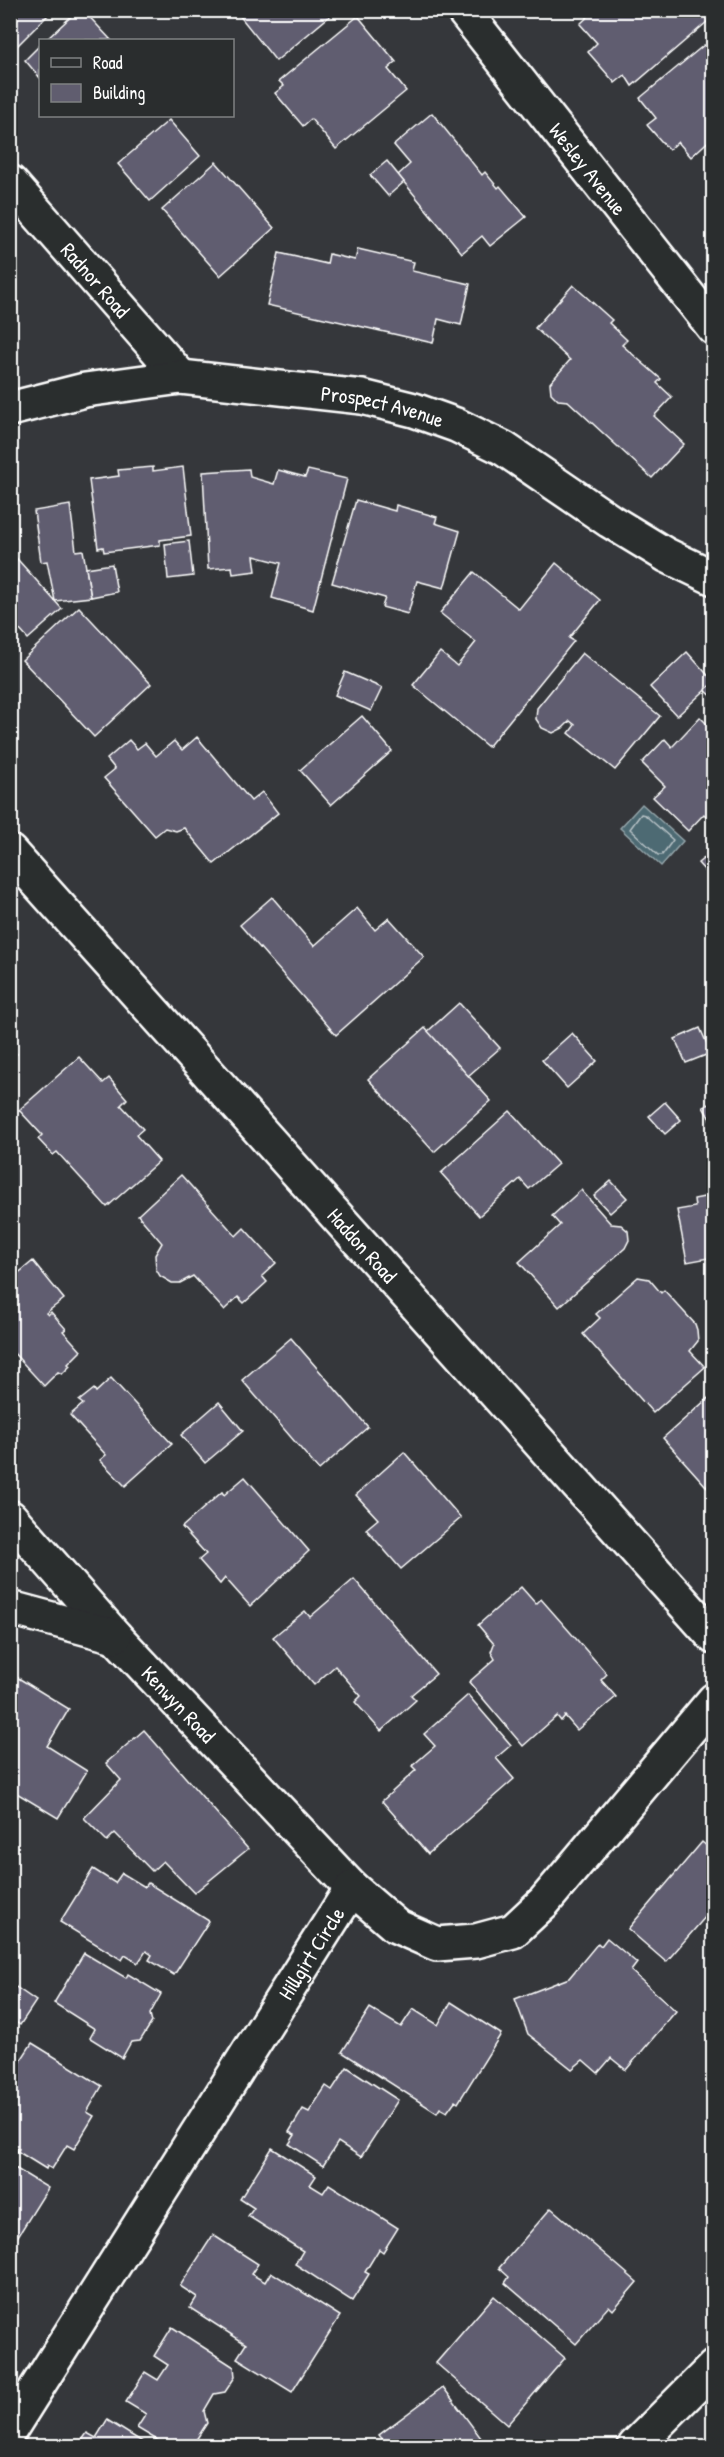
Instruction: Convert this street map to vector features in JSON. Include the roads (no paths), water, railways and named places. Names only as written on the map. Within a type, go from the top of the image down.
[{"type":"street","name":"Wesley Avenue","points":[[463,10],[714,328]]},
{"type":"street","name":"Radnor Road","points":[[10,182],[181,377]]},
{"type":"street","name":"Prospect Avenue","points":[[10,409],[85,390],[181,377],[362,397],[414,410],[456,425],[503,448],[610,521],[666,555],[714,578]]},
{"type":"street","name":"Haddon Road","points":[[10,852],[714,1637]]},
{"type":"street","name":"Kenwyn Road","points":[[10,1517],[115,1636],[352,1888]]},
{"type":"street","points":[[10,1610],[18,1610],[115,1636]]},
{"type":"street","name":"Hillgirt Circle","points":[[10,2430],[352,1888],[396,1926],[437,1944],[476,1941],[513,1930],[544,1902],[714,1700]]},
{"type":"street","points":[[635,2446],[714,2367]]},
{"type":"water","points":[[642,804],[683,841],[661,866],[620,828]]}]
